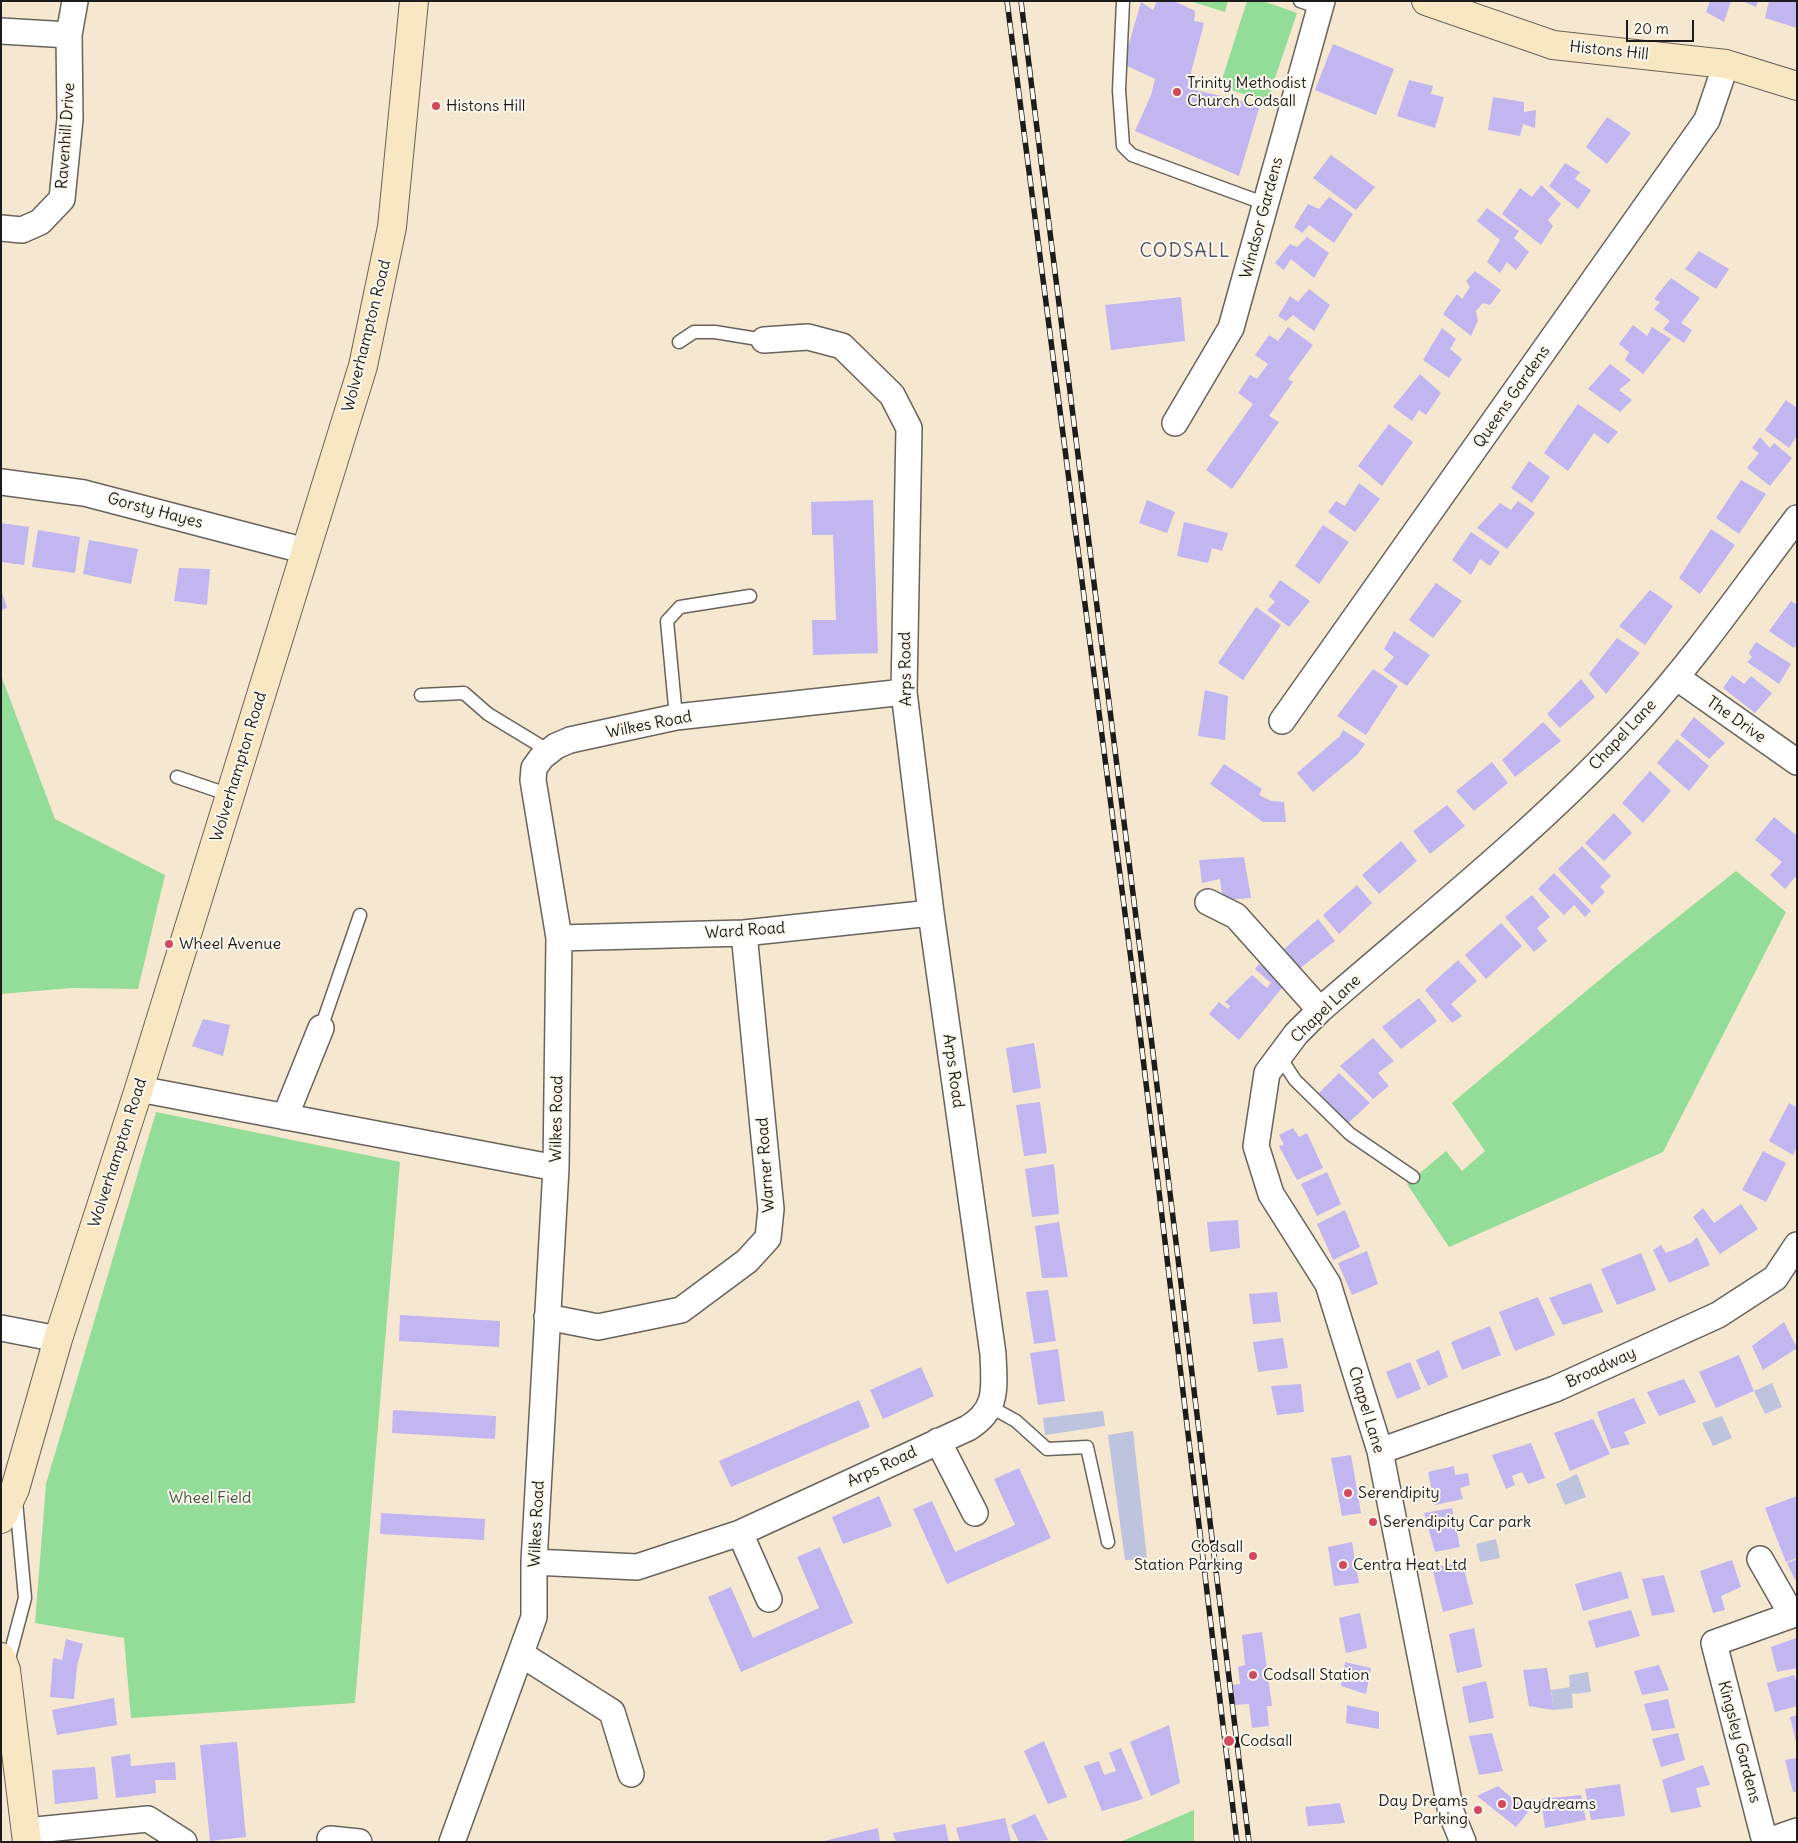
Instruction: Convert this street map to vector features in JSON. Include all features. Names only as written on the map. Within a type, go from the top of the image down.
[{"type":"street","name":"Ravenhill Drive","points":[[1,228],[22,230],[40,222],[62,199],[70,119],[69,35],[75,1]]},
{"type":"street","name":"Wolverhampton Road","points":[[1,1519],[15,1488],[58,1339],[139,1088],[363,366],[392,228],[414,1]]},
{"type":"street","name":"Histons Hill","points":[[1426,1],[1553,45],[1726,64],[1797,86]]},
{"type":"street","name":"Windsor Gardens","points":[[1175,423],[1231,328],[1266,204],[1314,4]]},
{"type":"street","points":[[1,31],[69,35]]},
{"type":"street","name":"Queens Gardens","points":[[1282,721],[1707,120],[1726,64]]},
{"type":"street","name":"Arps Road","points":[[534,1562],[636,1567],[740,1533],[981,1420],[995,1396],[993,1354],[931,913],[904,692],[908,428],[892,395],[842,346],[808,337],[764,340]]},
{"type":"street","name":"Gorsty Hayes","points":[[1,482],[84,493],[306,551]]},
{"type":"street","name":"Chapel Lane","points":[[1463,1842],[1451,1812],[1380,1451],[1328,1284],[1270,1194],[1256,1146],[1267,1073],[1296,1034],[1320,1010],[1543,818],[1641,718],[1676,677],[1797,518]]},
{"type":"street","name":"The Drive","points":[[1676,677],[1797,762]]},
{"type":"street","name":"Wilkes Road","points":[[452,1842],[534,1616],[534,1562],[556,1168],[559,938],[533,780],[534,768],[549,751],[570,740],[676,718],[904,692]]},
{"type":"street","points":[[1208,902],[1236,916],[1320,1010]]},
{"type":"street","name":"Ward Road","points":[[559,938],[744,933],[931,913]]},
{"type":"street","name":"Warner Road","points":[[547,1317],[598,1327],[681,1310],[747,1261],[768,1238],[771,1209],[744,933]]},
{"type":"street","points":[[285,1117],[321,1028]]},
{"type":"street","points":[[139,1088],[556,1168]]},
{"type":"street","name":"Broadway","points":[[1380,1451],[1555,1389],[1718,1314],[1775,1278],[1797,1245]]},
{"type":"street","points":[[1,1328],[58,1339]]},
{"type":"street","points":[[938,1441],[975,1513]]},
{"type":"street","points":[[740,1533],[768,1599]]},
{"type":"street","name":"Kingsley Gardens","points":[[1760,1559],[1792,1615],[1714,1643],[1765,1842]]},
{"type":"street","points":[[521,1654],[612,1712],[631,1774]]},
{"type":"street","points":[[4,1664],[27,1836],[148,1819],[184,1842]]},
{"type":"street","points":[[1765,1842],[1797,1831]]},
{"type":"street","points":[[330,1839],[359,1842]]},
{"type":"lane","points":[[1123,1],[1119,90],[1123,146],[1132,155],[1266,204]]},
{"type":"lane","points":[[679,342],[694,332],[715,332],[764,340]]},
{"type":"lane","points":[[676,718],[667,621],[680,607],[750,596]]},
{"type":"lane","points":[[421,695],[464,693],[488,714],[549,751]]},
{"type":"lane","points":[[177,778],[230,795]]},
{"type":"lane","points":[[321,1028],[360,915]]},
{"type":"lane","points":[[1280,1057],[1295,1080],[1350,1134],[1413,1177]]},
{"type":"lane","points":[[989,1406],[1016,1421],[1047,1449],[1087,1447],[1108,1542]]},
{"type":"lane","points":[[4,1664],[25,1598],[15,1488]]},
{"type":"shaded area","points":[[1772,1383],[1782,1407],[1765,1414],[1754,1391]]},
{"type":"shaded area","points":[[1103,1411],[1105,1426],[1045,1435],[1043,1418]]},
{"type":"shaded area","points":[[1722,1416],[1732,1438],[1713,1446],[1702,1423]]},
{"type":"shaded area","points":[[1133,1431],[1147,1559],[1125,1560],[1108,1435]]},
{"type":"shaded area","points":[[1577,1474],[1586,1497],[1565,1505],[1556,1484]]},
{"type":"shaded area","points":[[1496,1539],[1500,1558],[1480,1562],[1476,1544]]},
{"type":"shaded area","points":[[1588,1672],[1591,1692],[1572,1694],[1573,1708],[1554,1710],[1551,1690],[1570,1687],[1569,1675]]},
{"type":"green space","points":[[1190,1],[1228,1],[1225,12]]},
{"type":"green space","points":[[1247,1],[1263,1],[1297,13],[1267,102],[1220,86]]},
{"type":"green space","points":[[1,675],[55,819],[165,875],[138,989],[71,988],[1,994]]},
{"type":"green space","points":[[1736,871],[1786,912],[1663,1152],[1449,1247],[1407,1184],[1446,1151],[1462,1171],[1485,1151],[1452,1103],[1621,962]]},
{"type":"green space","name":"Wheel Field","points":[[156,1112],[400,1162],[355,1703],[131,1718],[124,1638],[35,1623],[46,1484]]},
{"type":"green space","points":[[1194,1810],[1194,1842],[1120,1842]]},
{"type":"building","name":"Trinity Methodist Church Codsall","points":[[1157,1],[1174,1],[1195,11],[1194,21],[1204,23],[1187,88],[1260,105],[1239,176],[1135,131],[1151,95],[1155,79],[1123,64],[1141,2],[1153,10]]},
{"type":"building","points":[[1710,1],[1731,1],[1724,22],[1706,12]]},
{"type":"building","points":[[1742,1],[1758,1],[1756,7]]},
{"type":"building","points":[[1769,1],[1797,1],[1797,28],[1765,18]]},
{"type":"building","points":[[1333,44],[1394,69],[1376,115],[1315,90]]},
{"type":"building","points":[[1409,80],[1433,86],[1431,94],[1444,97],[1435,128],[1397,116]]},
{"type":"building","points":[[1493,97],[1524,102],[1524,112],[1536,110],[1535,128],[1523,124],[1520,136],[1488,130]]},
{"type":"building","points":[[1607,117],[1631,133],[1607,164],[1586,147]]},
{"type":"building","points":[[1331,155],[1375,187],[1356,210],[1313,178]]},
{"type":"building","points":[[1565,163],[1580,172],[1575,179],[1591,190],[1578,209],[1549,186]]},
{"type":"building","points":[[1541,185],[1561,204],[1548,220],[1553,226],[1541,245],[1502,214],[1520,188],[1532,197]]},
{"type":"building","points":[[1329,197],[1353,214],[1334,243],[1309,225],[1302,233],[1294,227],[1308,204],[1319,209]]},
{"type":"building","points":[[1487,208],[1519,231],[1514,238],[1529,252],[1516,270],[1507,262],[1500,273],[1487,262],[1500,240],[1477,221]]},
{"type":"building","points":[[1307,237],[1329,253],[1314,278],[1291,259],[1284,270],[1275,263],[1290,244],[1297,247]]},
{"type":"building","points":[[1699,251],[1729,269],[1716,289],[1685,269]]},
{"type":"building","points":[[1475,271],[1501,290],[1490,305],[1483,303],[1476,311],[1478,320],[1471,336],[1443,314],[1457,294],[1462,299],[1470,287],[1466,281]]},
{"type":"building","points":[[1671,278],[1700,298],[1681,323],[1692,330],[1684,343],[1663,329],[1670,321],[1654,309],[1660,302],[1654,299]]},
{"type":"building","points":[[1309,289],[1330,305],[1314,331],[1293,315],[1286,321],[1278,316],[1290,296],[1298,302]]},
{"type":"building","points":[[1181,297],[1185,341],[1111,350],[1105,305]]},
{"type":"building","points":[[1633,325],[1647,336],[1652,327],[1671,339],[1643,374],[1625,360],[1629,352],[1619,344]]},
{"type":"building","points":[[1288,327],[1313,345],[1288,379],[1293,382],[1269,416],[1279,422],[1232,489],[1206,470],[1253,404],[1238,393],[1250,375],[1257,379],[1268,364],[1255,355],[1269,335],[1278,341]]},
{"type":"building","points":[[1442,328],[1456,339],[1450,349],[1462,359],[1449,378],[1423,360]]},
{"type":"building","points":[[1610,364],[1631,380],[1619,390],[1632,400],[1620,412],[1588,389]]},
{"type":"building","points":[[1420,374],[1441,393],[1426,415],[1419,410],[1412,421],[1393,407]]},
{"type":"building","points":[[1786,400],[1797,408],[1797,436],[1789,448],[1765,430]]},
{"type":"building","points":[[1578,404],[1618,432],[1608,444],[1594,433],[1568,471],[1544,453]]},
{"type":"building","points":[[1389,424],[1413,442],[1382,486],[1358,466]]},
{"type":"building","points":[[1760,437],[1770,448],[1774,443],[1792,458],[1770,486],[1747,468],[1759,453],[1752,448]]},
{"type":"building","points":[[1529,461],[1550,477],[1532,503],[1511,488]]},
{"type":"building","points":[[1741,480],[1766,494],[1739,534],[1716,518]]},
{"type":"building","points":[[1359,483],[1380,499],[1355,532],[1328,512],[1336,501],[1345,506]]},
{"type":"building","points":[[873,500],[878,653],[813,655],[812,620],[836,620],[833,535],[812,535],[811,502]]},
{"type":"building","points":[[1147,500],[1175,512],[1167,533],[1139,523]]},
{"type":"building","points":[[1518,501],[1535,513],[1507,549],[1477,528],[1500,503],[1511,510]]},
{"type":"building","points":[[1184,522],[1228,533],[1222,551],[1212,548],[1208,563],[1177,556]]},
{"type":"building","points":[[1,523],[29,527],[24,565],[1,562]]},
{"type":"building","points":[[1323,525],[1349,542],[1319,584],[1295,566]]},
{"type":"building","points":[[1711,529],[1735,545],[1700,594],[1679,578]]},
{"type":"building","points":[[38,530],[80,537],[75,573],[32,567]]},
{"type":"building","points":[[1471,532],[1500,552],[1490,566],[1480,559],[1471,575],[1452,560]]},
{"type":"building","points":[[89,540],[138,549],[131,584],[83,574]]},
{"type":"building","points":[[179,568],[210,569],[207,605],[174,601]]},
{"type":"building","points":[[1280,580],[1310,601],[1289,627],[1267,610],[1275,602],[1269,596]]},
{"type":"building","points":[[1436,583],[1462,601],[1433,638],[1409,620]]},
{"type":"building","points":[[1,589],[7,608],[1,610]]},
{"type":"building","points":[[1650,590],[1673,606],[1645,645],[1619,626]]},
{"type":"building","points":[[1791,601],[1797,605],[1797,644],[1794,648],[1769,631]]},
{"type":"building","points":[[1256,607],[1281,625],[1243,680],[1218,663]]},
{"type":"building","points":[[1394,631],[1430,655],[1407,686],[1383,670],[1394,657],[1384,649]]},
{"type":"building","points":[[1617,638],[1640,653],[1606,694],[1589,674]]},
{"type":"building","points":[[1756,642],[1791,664],[1779,684],[1747,662],[1752,657],[1749,653]]},
{"type":"building","points":[[1373,669],[1398,686],[1366,735],[1337,716]]},
{"type":"building","points":[[1732,675],[1744,684],[1751,676],[1772,693],[1755,713],[1723,688]]},
{"type":"building","points":[[1581,679],[1595,697],[1560,728],[1547,714]]},
{"type":"building","points":[[1205,690],[1228,696],[1225,740],[1198,736]]},
{"type":"building","points":[[1694,717],[1725,743],[1709,759],[1680,735]]},
{"type":"building","points":[[1543,722],[1561,741],[1515,777],[1502,760]]},
{"type":"building","points":[[1343,730],[1365,744],[1357,755],[1313,792],[1297,773],[1340,736]]},
{"type":"building","points":[[1677,739],[1709,766],[1689,791],[1657,763]]},
{"type":"building","points":[[1492,762],[1508,783],[1474,811],[1456,791]]},
{"type":"building","points":[[1224,764],[1262,789],[1259,795],[1271,801],[1284,802],[1286,822],[1263,822],[1210,784]]},
{"type":"building","points":[[1650,771],[1671,791],[1643,823],[1622,803]]},
{"type":"building","points":[[1447,805],[1465,826],[1430,854],[1413,831]]},
{"type":"building","points":[[1614,813],[1632,833],[1604,861],[1585,843]]},
{"type":"building","points":[[1774,817],[1797,836],[1797,875],[1785,889],[1770,875],[1782,862],[1755,840]]},
{"type":"building","points":[[1401,841],[1417,861],[1379,894],[1362,875]]},
{"type":"building","points":[[1582,846],[1611,876],[1600,887],[1605,892],[1592,905],[1558,869]]},
{"type":"building","points":[[1244,857],[1251,898],[1223,900],[1220,879],[1202,883],[1199,860]]},
{"type":"building","points":[[1554,873],[1591,911],[1585,917],[1574,905],[1564,915],[1538,889]]},
{"type":"building","points":[[1357,885],[1372,903],[1339,934],[1323,915]]},
{"type":"building","points":[[1532,895],[1550,917],[1537,928],[1547,941],[1534,952],[1505,917]]},
{"type":"building","points":[[1318,919],[1335,941],[1299,969],[1284,949]]},
{"type":"building","points":[[1501,923],[1522,946],[1486,979],[1465,955]]},
{"type":"building","points":[[1458,960],[1477,981],[1451,1004],[1462,1016],[1452,1023],[1425,990]]},
{"type":"building","points":[[1268,961],[1287,982],[1239,1040],[1209,1014],[1219,1002],[1228,1009],[1230,1006],[1225,1002],[1252,975],[1267,988],[1271,983],[1255,969],[1259,964],[1263,967]]},
{"type":"building","points":[[1419,998],[1437,1021],[1401,1049],[1382,1027]]},
{"type":"building","points":[[203,1019],[230,1025],[223,1056],[192,1046]]},
{"type":"building","points":[[1373,1038],[1394,1061],[1378,1073],[1389,1086],[1373,1099],[1340,1066]]},
{"type":"building","points":[[1034,1043],[1041,1088],[1013,1093],[1006,1048]]},
{"type":"building","points":[[1339,1073],[1370,1103],[1347,1124],[1319,1093]]},
{"type":"building","points":[[1040,1102],[1047,1153],[1024,1156],[1016,1105]]},
{"type":"building","points":[[1789,1103],[1797,1108],[1797,1147],[1793,1155],[1769,1141]]},
{"type":"building","points":[[1293,1128],[1299,1137],[1307,1133],[1323,1168],[1297,1180],[1279,1146],[1284,1145],[1279,1135]]},
{"type":"building","points":[[1763,1151],[1786,1163],[1766,1202],[1742,1190]]},
{"type":"building","points":[[1054,1164],[1059,1214],[1032,1217],[1025,1169]]},
{"type":"building","points":[[1327,1172],[1341,1204],[1317,1216],[1301,1184]]},
{"type":"building","points":[[1741,1204],[1758,1229],[1720,1254],[1693,1217],[1703,1208],[1714,1223]]},
{"type":"building","points":[[1345,1210],[1360,1247],[1333,1260],[1317,1224]]},
{"type":"building","points":[[1238,1220],[1240,1248],[1210,1252],[1207,1222]]},
{"type":"building","points":[[1059,1222],[1068,1277],[1042,1278],[1035,1226]]},
{"type":"building","points":[[1697,1237],[1710,1265],[1669,1283],[1653,1250],[1661,1245],[1666,1253],[1691,1243]]},
{"type":"building","points":[[1367,1251],[1378,1284],[1352,1295],[1338,1263]]},
{"type":"building","points":[[1641,1253],[1656,1290],[1617,1305],[1601,1269]]},
{"type":"building","points":[[1591,1283],[1603,1312],[1563,1325],[1549,1298]]},
{"type":"building","points":[[1048,1290],[1056,1341],[1034,1344],[1026,1292]]},
{"type":"building","points":[[1277,1292],[1281,1322],[1253,1324],[1249,1294]]},
{"type":"building","points":[[1538,1297],[1555,1335],[1515,1351],[1499,1312]]},
{"type":"building","points":[[400,1315],[500,1321],[499,1347],[399,1341]]},
{"type":"building","points":[[1784,1322],[1797,1348],[1763,1370],[1752,1346]]},
{"type":"building","points":[[1490,1326],[1501,1355],[1462,1370],[1451,1342]]},
{"type":"building","points":[[1283,1338],[1288,1368],[1258,1372],[1253,1342]]},
{"type":"building","points":[[1058,1349],[1065,1401],[1038,1405],[1030,1353]]},
{"type":"building","points":[[1439,1350],[1448,1377],[1428,1386],[1416,1360]]},
{"type":"building","points":[[1739,1355],[1754,1391],[1716,1408],[1699,1372]]},
{"type":"building","points":[[1410,1362],[1421,1389],[1397,1399],[1386,1372]]},
{"type":"building","points":[[921,1367],[934,1396],[883,1419],[870,1390]]},
{"type":"building","points":[[1684,1379],[1696,1402],[1659,1416],[1647,1392]]},
{"type":"building","points":[[1301,1384],[1304,1412],[1277,1415],[1271,1386]]},
{"type":"building","points":[[1634,1398],[1646,1423],[1624,1432],[1630,1444],[1611,1449],[1597,1412]]},
{"type":"building","points":[[859,1400],[870,1427],[731,1487],[719,1461]]},
{"type":"building","points":[[393,1410],[496,1416],[495,1439],[392,1433]]},
{"type":"building","points":[[1593,1419],[1610,1454],[1570,1471],[1554,1433]]},
{"type":"building","points":[[1531,1443],[1545,1478],[1528,1484],[1522,1472],[1512,1476],[1515,1485],[1506,1489],[1492,1455]]},
{"type":"building","name":"Serendipity","points":[[1351,1455],[1361,1513],[1342,1516],[1331,1458]]},
{"type":"building","points":[[1454,1466],[1455,1475],[1468,1473],[1470,1485],[1460,1488],[1463,1499],[1435,1505],[1428,1472]]},
{"type":"building","points":[[1019,1468],[1051,1538],[947,1584],[913,1509],[932,1501],[955,1552],[1015,1525],[994,1479]]},
{"type":"building","points":[[879,1496],[892,1526],[843,1544],[832,1517]]},
{"type":"building","points":[[1797,1496],[1797,1558],[1786,1562],[1765,1508]]},
{"type":"building","points":[[1452,1508],[1460,1547],[1435,1552],[1424,1513]]},
{"type":"building","points":[[381,1513],[485,1519],[484,1540],[380,1534]]},
{"type":"building","name":"Centra Heat Ltd","points":[[1352,1542],[1359,1583],[1334,1586],[1328,1547]]},
{"type":"building","points":[[820,1547],[853,1623],[741,1672],[708,1597],[731,1587],[753,1638],[819,1608],[797,1557]]},
{"type":"building","points":[[1797,1559],[1797,1579],[1795,1580],[1787,1563]]},
{"type":"building","points":[[1732,1560],[1741,1587],[1721,1596],[1725,1610],[1713,1613],[1700,1571]]},
{"type":"building","points":[[1462,1562],[1473,1604],[1443,1612],[1432,1568]]},
{"type":"building","points":[[1621,1571],[1629,1598],[1583,1611],[1575,1584]]},
{"type":"building","points":[[1664,1575],[1675,1612],[1652,1616],[1642,1579]]},
{"type":"building","points":[[1631,1610],[1640,1636],[1596,1648],[1588,1621]]},
{"type":"building","points":[[1360,1613],[1367,1648],[1346,1653],[1339,1618]]},
{"type":"building","points":[[1474,1628],[1482,1667],[1457,1673],[1449,1634]]},
{"type":"building","name":"Codsall Station","points":[[1262,1632],[1272,1706],[1267,1706],[1269,1726],[1252,1728],[1249,1704],[1235,1705],[1232,1685],[1240,1684],[1238,1667],[1245,1665],[1242,1635]]},
{"type":"building","points":[[1796,1638],[1797,1668],[1777,1672],[1771,1647]]},
{"type":"building","points":[[66,1639],[83,1644],[77,1666],[74,1699],[50,1697],[53,1658],[62,1660]]},
{"type":"building","points":[[1345,1662],[1371,1668],[1366,1694],[1341,1686]]},
{"type":"building","points":[[1659,1665],[1669,1690],[1642,1695],[1634,1671]]},
{"type":"building","points":[[1547,1668],[1554,1710],[1529,1706],[1523,1670]]},
{"type":"building","points":[[1794,1675],[1797,1685],[1797,1706],[1775,1712],[1767,1683]]},
{"type":"building","points":[[1486,1681],[1494,1718],[1469,1723],[1462,1687]]},
{"type":"building","points":[[114,1698],[117,1725],[57,1735],[52,1710]]},
{"type":"building","points":[[1668,1699],[1675,1728],[1652,1731],[1644,1704]]},
{"type":"building","points":[[1347,1705],[1379,1712],[1379,1729],[1346,1723]]},
{"type":"building","points":[[1797,1715],[1797,1742],[1796,1742],[1790,1717]]},
{"type":"building","points":[[1169,1725],[1180,1783],[1151,1796],[1130,1742]]},
{"type":"building","points":[[1492,1733],[1503,1771],[1479,1775],[1469,1736]]},
{"type":"building","points":[[1678,1733],[1685,1760],[1661,1767],[1652,1739]]},
{"type":"building","points":[[1044,1741],[1067,1797],[1048,1804],[1024,1751]]},
{"type":"building","points":[[237,1742],[246,1837],[210,1841],[200,1745]]},
{"type":"building","points":[[1121,1748],[1143,1799],[1102,1811],[1084,1766],[1099,1761],[1104,1775],[1116,1771],[1109,1753]]},
{"type":"building","points":[[130,1754],[131,1766],[175,1762],[176,1780],[155,1780],[156,1793],[116,1798],[111,1757]]},
{"type":"building","points":[[1797,1758],[1797,1792],[1793,1792],[1785,1760]]},
{"type":"building","points":[[1703,1765],[1710,1785],[1696,1788],[1701,1807],[1671,1813],[1662,1780]]},
{"type":"building","points":[[95,1767],[98,1799],[55,1804],[52,1770]]},
{"type":"building","points":[[1620,1784],[1625,1816],[1591,1820],[1585,1789]]},
{"type":"building","name":"Daydreams","points":[[1498,1786],[1528,1812],[1516,1827],[1477,1796]]},
{"type":"building","points":[[1581,1795],[1586,1820],[1545,1828],[1541,1799]]},
{"type":"building","points":[[1340,1803],[1345,1823],[1308,1826],[1305,1807]]},
{"type":"building","points":[[1035,1814],[1048,1840],[1019,1842],[1011,1825]]},
{"type":"building","points":[[1005,1818],[1011,1842],[960,1842],[956,1828]]},
{"type":"building","points":[[945,1824],[949,1842],[896,1842],[893,1833]]},
{"type":"building","points":[[878,1828],[880,1842],[824,1842],[824,1841]]},
{"type":"railway","points":[[1007,1],[1134,983],[1237,1842]]},
{"type":"railway","points":[[1021,1],[1152,1045],[1249,1842]]},
{"type":"place","name":"Trinity Methodist Church Codsall","points":[[1177,92]]},
{"type":"place","name":"Histons Hill","points":[[436,106]]},
{"type":"place","name":"Wheel Avenue","points":[[169,944]]},
{"type":"place","name":"Serendipity","points":[[1348,1493]]},
{"type":"place","name":"Serendipity Car park","points":[[1373,1522]]},
{"type":"place","name":"Codsall Station Parking","points":[[1253,1556]]},
{"type":"place","name":"Centra Heat Ltd","points":[[1343,1565]]},
{"type":"place","name":"Codsall Station","points":[[1253,1675]]},
{"type":"place","name":"Codsall","points":[[1229,1741]]},
{"type":"place","name":"Daydreams","points":[[1502,1804]]},
{"type":"place","name":"Day Dreams Parking","points":[[1478,1810]]},
{"type":"district","name":"CODSALL","points":[[1185,252]]}]
